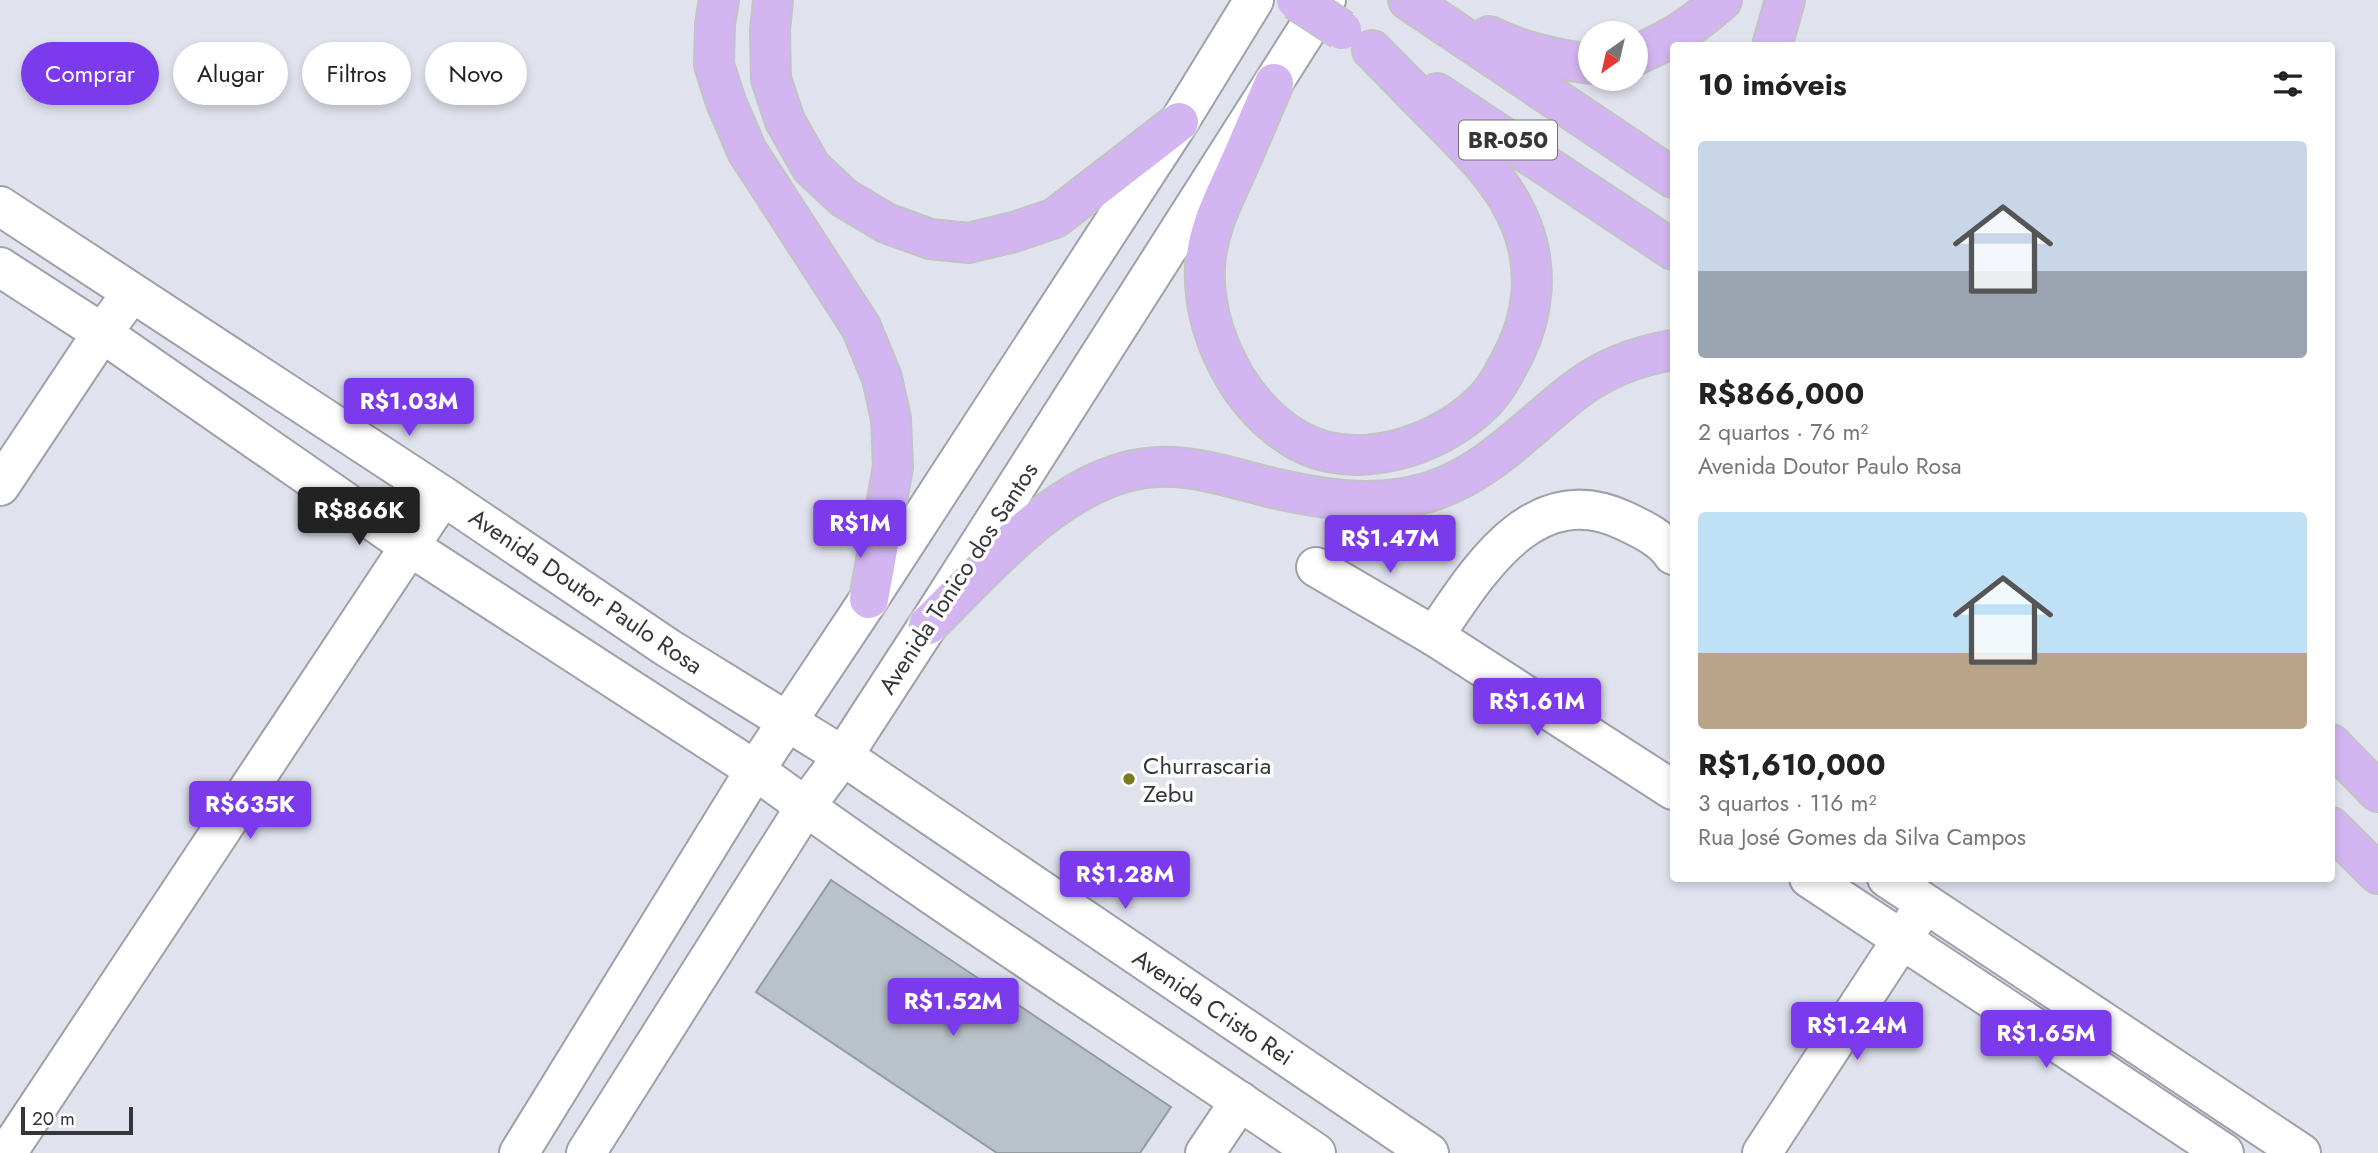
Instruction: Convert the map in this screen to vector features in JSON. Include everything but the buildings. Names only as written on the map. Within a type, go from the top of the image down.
[{"type":"highway","points":[[719,0],[715,24],[714,65],[726,103],[747,151],[861,327],[882,378],[891,419],[892,467],[870,599]]},
{"type":"highway","points":[[773,0],[770,30],[771,79],[785,121],[811,167],[844,198],[875,217],[930,239],[968,243],[1014,232],[1055,218],[1179,122]]},
{"type":"highway","name":"BR-050","points":[[1296,0],[1347,27],[1670,248]]},
{"type":"highway","name":"BR-050","points":[[1408,0],[1670,176]]},
{"type":"highway","points":[[1416,0],[1515,48],[1553,59],[1578,62]]},
{"type":"highway","points":[[1648,50],[1693,25],[1722,0]]},
{"type":"highway","points":[[1773,42],[1785,0]]},
{"type":"highway","points":[[1274,83],[1211,228],[1205,264],[1205,294],[1212,328],[1227,364],[1244,391],[1271,421],[1298,440],[1328,452],[1363,455],[1430,440],[1458,423],[1484,402],[1505,372],[1521,339],[1533,300],[1531,264],[1523,228],[1505,190],[1476,156],[1347,27]]},
{"type":"highway","points":[[928,625],[1034,522],[1086,488],[1122,472],[1159,467],[1198,470],[1312,497],[1357,502],[1393,500],[1430,492],[1472,474],[1507,449],[1573,392],[1607,370],[1648,354],[1670,350]]},
{"type":"highway","points":[[2335,748],[2378,792]]},
{"type":"highway","points":[[2335,831],[2378,874]]},
{"type":"street","points":[[519,1153],[755,770],[870,599],[1179,122],[1254,0]]},
{"type":"street","name":"Avenida Tonico dos Santos","points":[[586,1153],[805,807],[843,756],[928,625],[1274,83],[1347,27]]},
{"type":"street","name":"Avenida Doutor Paulo Rosa","points":[[0,206],[443,496],[668,648],[788,720]]},
{"type":"street","points":[[0,267],[102,333],[409,546],[755,770],[805,807],[1316,1153]]},
{"type":"street","points":[[0,486],[102,333],[132,293]]},
{"type":"street","points":[[7,1153],[443,496]]},
{"type":"street","points":[[1434,636],[1482,566],[1533,522],[1557,512],[1585,510],[1613,515],[1643,530],[1670,550]]},
{"type":"street","points":[[1316,567],[1434,636],[1670,788]]},
{"type":"street","name":"Avenida Cristo Rei","points":[[788,720],[1429,1153]]},
{"type":"street","points":[[1816,882],[2224,1153]]},
{"type":"street","points":[[1893,882],[2301,1153]]},
{"type":"street","points":[[1762,1153],[1925,904]]},
{"type":"street","points":[[1205,1153],[1240,1101]]},
{"type":"place","name":"Churrascaria Zebu","points":[[1129,779]]}]
